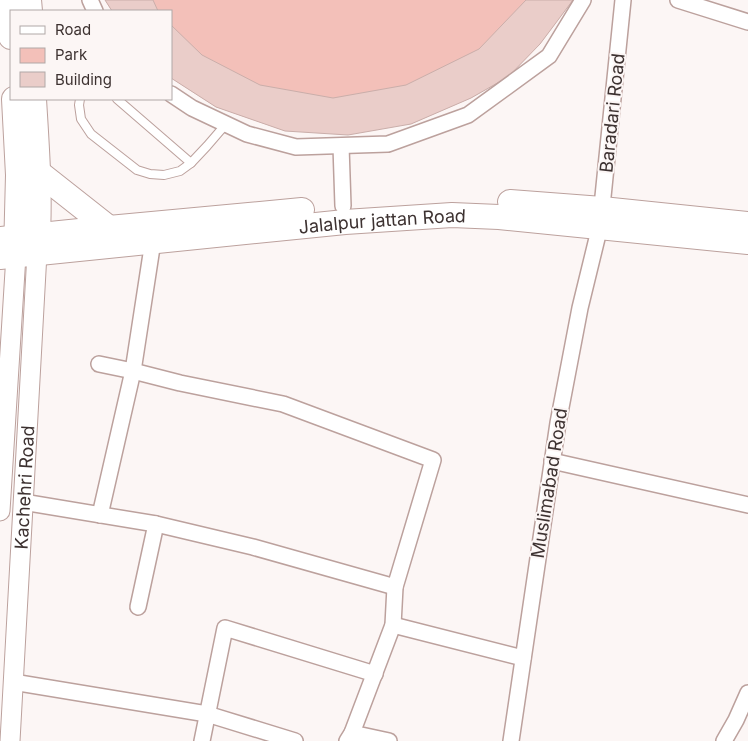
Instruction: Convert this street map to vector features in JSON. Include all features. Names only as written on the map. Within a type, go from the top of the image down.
[{"type":"main road","points":[[14,100],[18,175],[18,246]]},
{"type":"main road","points":[[18,246],[38,172],[34,100]]},
{"type":"main road","points":[[38,172],[109,228]]},
{"type":"main road","name":"Jalalpur jattan Road","points":[[18,246],[109,228],[343,206],[450,199],[498,201],[748,242]]},
{"type":"main road","name":"Jalalpur jattan Road","points":[[18,246],[152,241],[345,222],[452,215],[601,218],[748,224]]},
{"type":"street","points":[[172,95],[192,108],[247,134],[296,147],[388,144],[468,115],[549,56],[583,0]]},
{"type":"street","name":"Baradari Road","points":[[601,218],[624,0]]},
{"type":"street","points":[[678,0],[693,2],[748,22]]},
{"type":"street","points":[[341,146],[343,206]]},
{"type":"street","name":"Muslimabad Road","points":[[511,741],[558,423],[580,308],[601,218]]},
{"type":"street","points":[[100,515],[133,371],[152,241]]},
{"type":"street","name":"Kachehri Road","points":[[10,741],[23,502],[18,246]]},
{"type":"street","name":"Kachehri Road","points":[[0,511],[18,246]]},
{"type":"street","points":[[99,364],[180,384],[283,404],[433,460],[395,587],[393,624],[349,737],[389,741]]},
{"type":"street","points":[[552,461],[748,505]]},
{"type":"street","points":[[23,502],[156,524],[252,547],[395,587]]},
{"type":"street","points":[[138,607],[156,524]]},
{"type":"street","points":[[393,624],[523,658]]},
{"type":"street","points":[[202,741],[225,628],[375,674]]},
{"type":"street","points":[[13,682],[208,714],[295,741]]},
{"type":"street","points":[[724,741],[748,693]]},
{"type":"lane","points":[[80,100],[81,119],[91,134],[137,170],[150,174],[164,175],[180,171],[208,146],[226,124]]},
{"type":"lane","points":[[118,100],[191,163]]},
{"type":"green space","points":[[105,0],[573,0],[540,44],[508,77],[471,98],[411,124],[285,131],[216,107],[172,79],[172,10],[111,10]]},
{"type":"building","points":[[105,0],[153,0],[158,10],[111,10]]},
{"type":"building","points":[[526,0],[573,0],[540,44],[508,77],[471,98],[411,124],[348,135],[285,131],[216,107],[172,79],[172,26],[202,55],[260,85],[333,98],[406,85],[479,49]]}]
